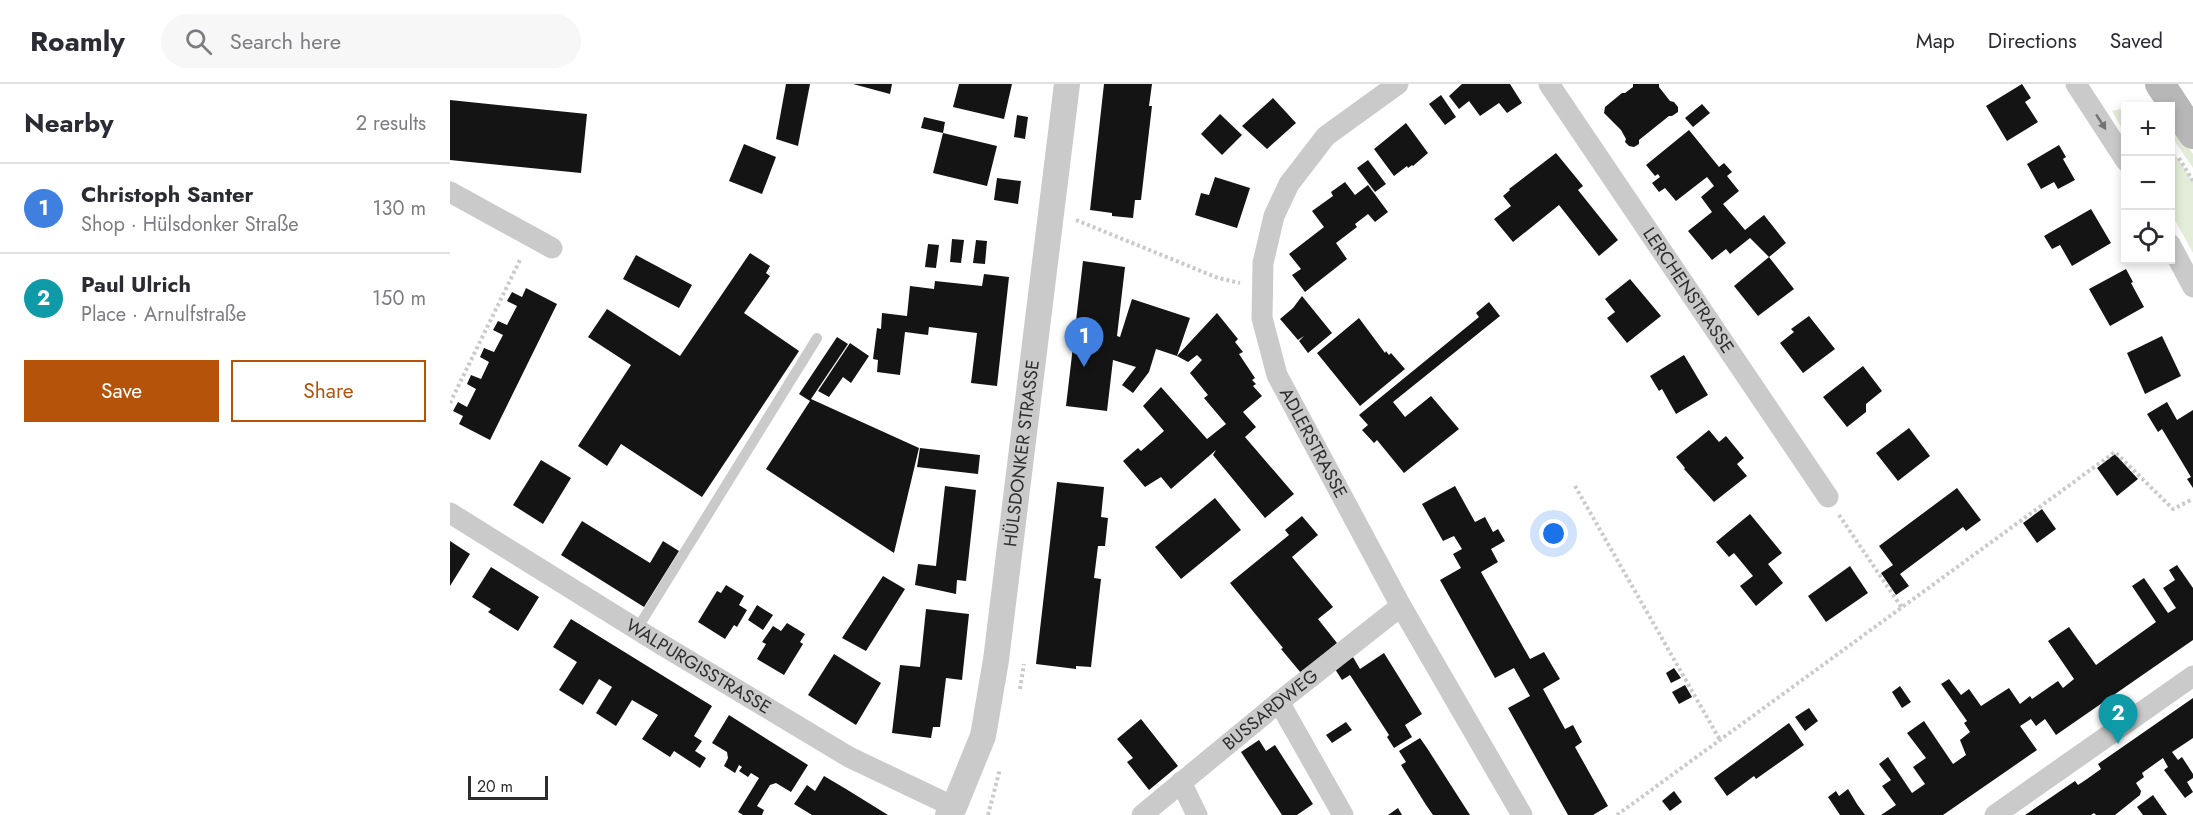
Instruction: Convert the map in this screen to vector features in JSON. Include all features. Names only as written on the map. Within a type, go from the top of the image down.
[{"type":"main road","points":[[2160,84],[2185,145]]},
{"type":"street","name":"HÜLSDONKER STRASSE","points":[[951,811],[983,736],[996,660],[1067,84]]},
{"type":"street","name":"ADLERSTRASSE","points":[[1398,84],[1326,136],[1289,184],[1274,216],[1263,263],[1262,318],[1278,375],[1401,606],[1522,815]]},
{"type":"street","name":"LERCHENSTRASSE","points":[[1550,84],[1828,497]]},
{"type":"street","points":[[2076,84],[2123,156]]},
{"type":"street","points":[[450,192],[552,248]]},
{"type":"street","points":[[2175,253],[2193,287]]},
{"type":"street","name":"WALPURGISSTRASSE","points":[[450,513],[849,757],[951,811]]},
{"type":"street","name":"BUSSARDWEG","points":[[1142,815],[1279,702],[1401,606]]},
{"type":"street","points":[[1995,815],[2193,676]]},
{"type":"street","points":[[1279,702],[1343,815]]},
{"type":"street","points":[[1181,783],[1197,815]]},
{"type":"lane","points":[[637,629],[817,338]]},
{"type":"path","points":[[2185,145],[2193,181]]},
{"type":"path","points":[[1076,220],[1218,278],[1236,283],[1262,284]]},
{"type":"path","points":[[450,403],[531,237]]},
{"type":"path","points":[[1617,815],[2115,452],[2173,509],[2193,499]]},
{"type":"path","points":[[1575,486],[1720,740]]},
{"type":"path","points":[[1828,497],[1902,608]]},
{"type":"green space","points":[[2121,109],[2121,127],[2112,111]]},
{"type":"green space","points":[[2175,129],[2193,154],[2193,168],[2175,142]]},
{"type":"green space","points":[[2175,154],[2193,181],[2193,253],[2175,220]]},
{"type":"building","points":[[786,84],[810,84],[798,146],[776,139]]},
{"type":"building","points":[[853,84],[892,84],[890,94]]},
{"type":"building","points":[[959,84],[1012,84],[1004,119],[953,107]]},
{"type":"building","points":[[1104,84],[1152,84],[1149,106],[1152,106],[1141,200],[1135,200],[1133,218],[1112,216],[1112,213],[1090,210]]},
{"type":"building","points":[[1462,84],[1510,84],[1522,103],[1507,113],[1499,103],[1480,116],[1469,101],[1459,109],[1449,96]]},
{"type":"building","points":[[1633,84],[1659,84],[1670,101],[1678,107],[1678,112],[1669,116],[1639,140],[1639,144],[1634,147],[1625,142],[1626,139],[1621,130],[1604,113],[1605,107],[1633,87]]},
{"type":"building","points":[[2022,84],[2031,98],[2025,102],[2038,122],[2007,141],[1986,106]]},
{"type":"building","points":[[1441,95],[1456,117],[1445,125],[1429,104]]},
{"type":"building","points":[[1273,98],[1296,123],[1267,149],[1242,126]]},
{"type":"building","points":[[450,100],[587,114],[581,173],[450,160]]},
{"type":"building","points":[[1702,104],[1710,113],[1693,127],[1685,118]]},
{"type":"building","points":[[1220,114],[1242,135],[1222,155],[1201,134]]},
{"type":"building","points":[[1017,115],[1028,117],[1025,139],[1014,137]]},
{"type":"building","points":[[924,117],[945,122],[943,133],[921,128]]},
{"type":"building","points":[[1406,123],[1428,153],[1413,166],[1408,168],[1407,166],[1394,176],[1374,149]]},
{"type":"building","points":[[1689,130],[1719,167],[1724,163],[1732,172],[1727,176],[1739,191],[1723,204],[1745,230],[1764,215],[1786,243],[1769,257],[1750,238],[1730,254],[1726,249],[1712,260],[1688,231],[1712,212],[1701,197],[1714,186],[1707,177],[1676,201],[1665,188],[1659,192],[1652,183],[1660,177],[1658,174],[1655,176],[1646,165]]},
{"type":"building","points":[[943,133],[997,146],[987,186],[933,173]]},
{"type":"building","points":[[744,144],[776,157],[762,194],[729,181]]},
{"type":"building","points":[[2059,145],[2066,157],[2063,159],[2075,180],[2058,189],[2054,182],[2041,189],[2027,164]]},
{"type":"building","points":[[1556,153],[1583,186],[1578,190],[1618,240],[1599,256],[1559,205],[1513,242],[1494,219],[1511,206],[1503,196],[1509,189]]},
{"type":"building","points":[[1368,160],[1386,184],[1375,192],[1357,168]]},
{"type":"building","points":[[1215,177],[1250,188],[1237,228],[1195,215],[1201,193],[1209,195]]},
{"type":"building","points":[[997,178],[1021,181],[1018,204],[994,200]]},
{"type":"building","points":[[1345,182],[1355,195],[1368,185],[1388,212],[1375,222],[1368,214],[1355,224],[1357,227],[1336,243],[1347,259],[1305,292],[1292,275],[1301,269],[1289,254],[1324,227],[1312,211],[1333,196],[1331,192]]},
{"type":"building","points":[[2091,209],[2111,243],[2072,266],[2060,245],[2052,249],[2044,236]]},
{"type":"building","points":[[952,239],[964,240],[961,263],[950,262]]},
{"type":"building","points":[[976,240],[987,241],[985,264],[973,263]]},
{"type":"building","points":[[928,244],[939,245],[936,268],[925,267]]},
{"type":"building","points":[[750,253],[770,266],[766,273],[770,276],[744,313],[799,351],[702,497],[621,444],[607,466],[578,446],[631,365],[588,337],[607,309],[680,356]]},
{"type":"building","points":[[636,255],[692,285],[679,308],[623,279]]},
{"type":"building","points":[[1769,257],[1794,289],[1758,316],[1734,286]]},
{"type":"building","points":[[1083,261],[1125,267],[1117,336],[1120,337],[1132,299],[1190,318],[1177,356],[1156,349],[1149,372],[1133,393],[1122,385],[1136,367],[1113,360],[1107,411],[1066,406]]},
{"type":"building","points":[[2126,269],[2144,307],[2110,326],[2089,289]]},
{"type":"building","points":[[984,274],[1009,277],[997,386],[971,383],[977,333],[929,327],[928,335],[905,332],[900,375],[877,372],[878,360],[873,359],[877,328],[881,329],[882,313],[907,316],[910,286],[934,289],[935,281],[982,286]]},
{"type":"building","points":[[1630,279],[1661,316],[1627,343],[1607,318],[1615,312],[1605,299]]},
{"type":"building","points":[[526,288],[557,304],[490,440],[459,424],[463,416],[453,411],[458,402],[467,407],[476,389],[467,384],[471,375],[481,379],[489,362],[480,357],[484,348],[494,352],[503,335],[493,330],[498,321],[507,325],[517,306],[507,301],[512,292],[522,297]]},
{"type":"building","points":[[1302,296],[1332,333],[1308,353],[1299,341],[1304,336],[1298,340],[1280,319]]},
{"type":"building","points":[[1489,302],[1500,316],[1393,402],[1405,417],[1431,396],[1459,429],[1404,473],[1377,440],[1374,443],[1362,430],[1368,425],[1359,415],[1479,317],[1476,313]]},
{"type":"building","points":[[1217,313],[1238,339],[1235,342],[1243,352],[1239,354],[1255,378],[1252,380],[1256,384],[1253,386],[1262,396],[1243,412],[1256,427],[1245,437],[1294,494],[1265,518],[1213,455],[1216,450],[1171,489],[1161,477],[1145,487],[1123,461],[1138,448],[1141,451],[1164,431],[1143,406],[1161,387],[1207,439],[1226,424],[1204,398],[1208,395],[1190,373],[1202,360],[1197,355],[1188,362],[1177,356]]},
{"type":"building","points":[[1809,316],[1835,349],[1803,373],[1780,343],[1794,332],[1791,329]]},
{"type":"building","points":[[1359,318],[1385,353],[1386,351],[1389,355],[1391,353],[1405,369],[1360,406],[1317,353]]},
{"type":"building","points":[[2162,336],[2181,376],[2145,394],[2127,353]]},
{"type":"building","points":[[837,337],[848,344],[811,399],[919,448],[894,553],[766,469],[810,401],[799,394]]},
{"type":"building","points":[[850,343],[869,356],[851,383],[843,377],[829,397],[818,391]]},
{"type":"building","points":[[1684,355],[1708,395],[1676,414],[1662,389],[1659,391],[1650,376]]},
{"type":"building","points":[[1863,366],[1882,391],[1866,404],[1866,412],[1847,427],[1823,397]]},
{"type":"building","points":[[2167,402],[2177,420],[2193,410],[2193,488],[2187,479],[2191,477],[2162,429],[2158,432],[2147,414]]},
{"type":"building","points":[[1909,428],[1930,456],[1898,481],[1876,453]]},
{"type":"building","points":[[1709,430],[1719,442],[1726,436],[1744,458],[1737,464],[1747,476],[1714,502],[1676,457]]},
{"type":"building","points":[[920,448],[980,455],[978,474],[917,467]]},
{"type":"building","points":[[2115,454],[2138,479],[2117,496],[2097,468]]},
{"type":"building","points":[[541,460],[571,478],[543,524],[513,505]]},
{"type":"building","points":[[1057,482],[1104,487],[1101,517],[1108,518],[1105,546],[1098,546],[1094,578],[1101,579],[1091,667],[1076,666],[1076,669],[1036,664]]},
{"type":"building","points":[[945,486],[976,490],[966,581],[957,580],[956,594],[915,585],[918,564],[936,566]]},
{"type":"building","points":[[1455,486],[1475,522],[1485,517],[1493,532],[1498,529],[1505,541],[1491,549],[1498,562],[1481,572],[1530,659],[1544,652],[1560,679],[1543,689],[1565,729],[1573,725],[1582,742],[1575,747],[1608,806],[1593,815],[1568,815],[1508,708],[1530,696],[1514,668],[1495,678],[1440,580],[1461,568],[1453,554],[1462,549],[1454,536],[1443,541],[1422,504]]},
{"type":"building","points":[[1957,488],[1981,520],[1966,531],[1963,527],[1900,574],[1909,586],[1896,595],[1881,573],[1893,565],[1879,546]]},
{"type":"building","points":[[1215,498],[1241,530],[1181,579],[1155,547]]},
{"type":"building","points":[[2042,509],[2056,529],[2037,543],[2023,523]]},
{"type":"building","points":[[1750,514],[1782,553],[1768,564],[1783,583],[1756,606],[1740,586],[1753,576],[1734,553],[1729,557],[1716,542]]},
{"type":"building","points":[[1302,516],[1318,535],[1292,557],[1333,607],[1318,619],[1337,643],[1301,673],[1230,583],[1289,535],[1285,530]]},
{"type":"building","points":[[582,521],[650,563],[663,541],[679,551],[644,607],[561,555]]},
{"type":"building","points":[[450,541],[470,554],[450,586]]},
{"type":"building","points":[[2177,565],[2193,588],[2193,640],[2056,735],[2045,719],[2036,726],[2031,719],[2020,726],[2037,750],[1943,815],[1881,815],[1896,805],[1882,786],[1891,780],[1879,764],[1888,757],[1912,793],[1925,784],[1913,767],[1926,758],[1907,733],[1924,721],[1953,764],[1966,755],[1960,740],[1970,732],[1964,723],[1967,721],[1941,684],[1949,679],[1961,695],[1969,689],[1981,706],[2009,688],[2020,704],[2030,696],[2032,699],[2058,681],[2063,688],[2074,679],[2048,641],[2069,627],[2096,665],[2156,622],[2132,586],[2144,578],[2168,613],[2176,608],[2163,588],[2175,580],[2169,570]]},
{"type":"building","points":[[1850,566],[1868,593],[1826,622],[1808,596]]},
{"type":"building","points":[[491,567],[539,597],[518,631],[488,612],[491,609],[472,597]]},
{"type":"building","points":[[883,576],[905,589],[866,651],[842,638]]},
{"type":"building","points":[[726,585],[744,596],[739,605],[747,610],[737,627],[734,625],[725,639],[698,622],[717,591],[721,593]]},
{"type":"building","points":[[757,605],[773,615],[763,630],[748,620]]},
{"type":"building","points":[[926,609],[969,614],[962,680],[946,678],[940,727],[933,727],[931,738],[892,733],[900,665],[920,667]]},
{"type":"building","points":[[571,619],[712,706],[694,736],[702,741],[695,751],[706,758],[700,768],[674,751],[670,757],[642,739],[658,715],[632,700],[616,726],[596,713],[612,687],[599,679],[583,705],[559,690],[577,662],[553,647]]},
{"type":"building","points":[[787,623],[805,634],[800,642],[803,644],[784,675],[757,659],[766,644],[762,642],[773,626],[781,631]]},
{"type":"building","points":[[1384,653],[1422,714],[1405,725],[1412,737],[1394,748],[1387,737],[1389,735],[1350,675],[1342,680],[1335,669],[1353,657],[1360,669]]},
{"type":"building","points":[[834,654],[881,683],[856,725],[808,695]]},
{"type":"building","points":[[1674,668],[1681,678],[1671,683],[1666,673]]},
{"type":"building","points":[[1685,685],[1692,697],[1679,704],[1672,692]]},
{"type":"building","points":[[1900,686],[1911,702],[1902,708],[1892,692]]},
{"type":"building","points":[[2193,698],[2193,738],[2172,752],[2178,760],[2182,757],[2193,774],[2193,778],[2187,782],[2193,792],[2185,798],[2164,770],[2168,767],[2163,758],[2142,773],[2144,777],[2136,783],[2141,791],[2140,795],[2115,815],[2096,815],[2094,813],[2091,815],[2025,815],[2075,781],[2078,785],[2087,779],[2101,769],[2098,764]]},
{"type":"building","points":[[1809,708],[1818,721],[1805,731],[1795,717]]},
{"type":"building","points":[[729,715],[808,765],[791,792],[776,783],[770,785],[757,806],[764,810],[762,815],[743,815],[738,812],[759,778],[751,773],[748,777],[739,771],[742,767],[739,765],[735,773],[724,766],[728,758],[727,752],[712,743]]},
{"type":"building","points":[[1141,719],[1178,766],[1149,790],[1127,762],[1133,758],[1117,739]]},
{"type":"building","points":[[1346,722],[1352,730],[1332,743],[1326,735]]},
{"type":"building","points":[[1789,723],[1804,745],[1756,779],[1754,776],[1727,796],[1714,778]]},
{"type":"building","points":[[1420,738],[1470,815],[1433,815],[1426,805],[1401,765],[1406,762],[1399,751]]},
{"type":"building","points":[[1259,740],[1266,751],[1275,745],[1313,804],[1297,815],[1282,815],[1241,752]]},
{"type":"building","points":[[824,776],[888,815],[812,815],[794,804],[807,785],[815,791]]},
{"type":"building","points":[[1848,789],[1865,815],[1840,815],[1828,797],[1836,791],[1839,796]]},
{"type":"building","points":[[1674,791],[1682,802],[1670,811],[1662,801]]},
{"type":"building","points":[[2153,795],[2167,815],[2143,815],[2137,807]]},
{"type":"building","points":[[1398,808],[1402,815],[1388,815]]},
{"type":"place","name":"Christoph Santer","points":[[1084,367]]},
{"type":"place","name":"Paul Ulrich","points":[[2118,744]]}]
